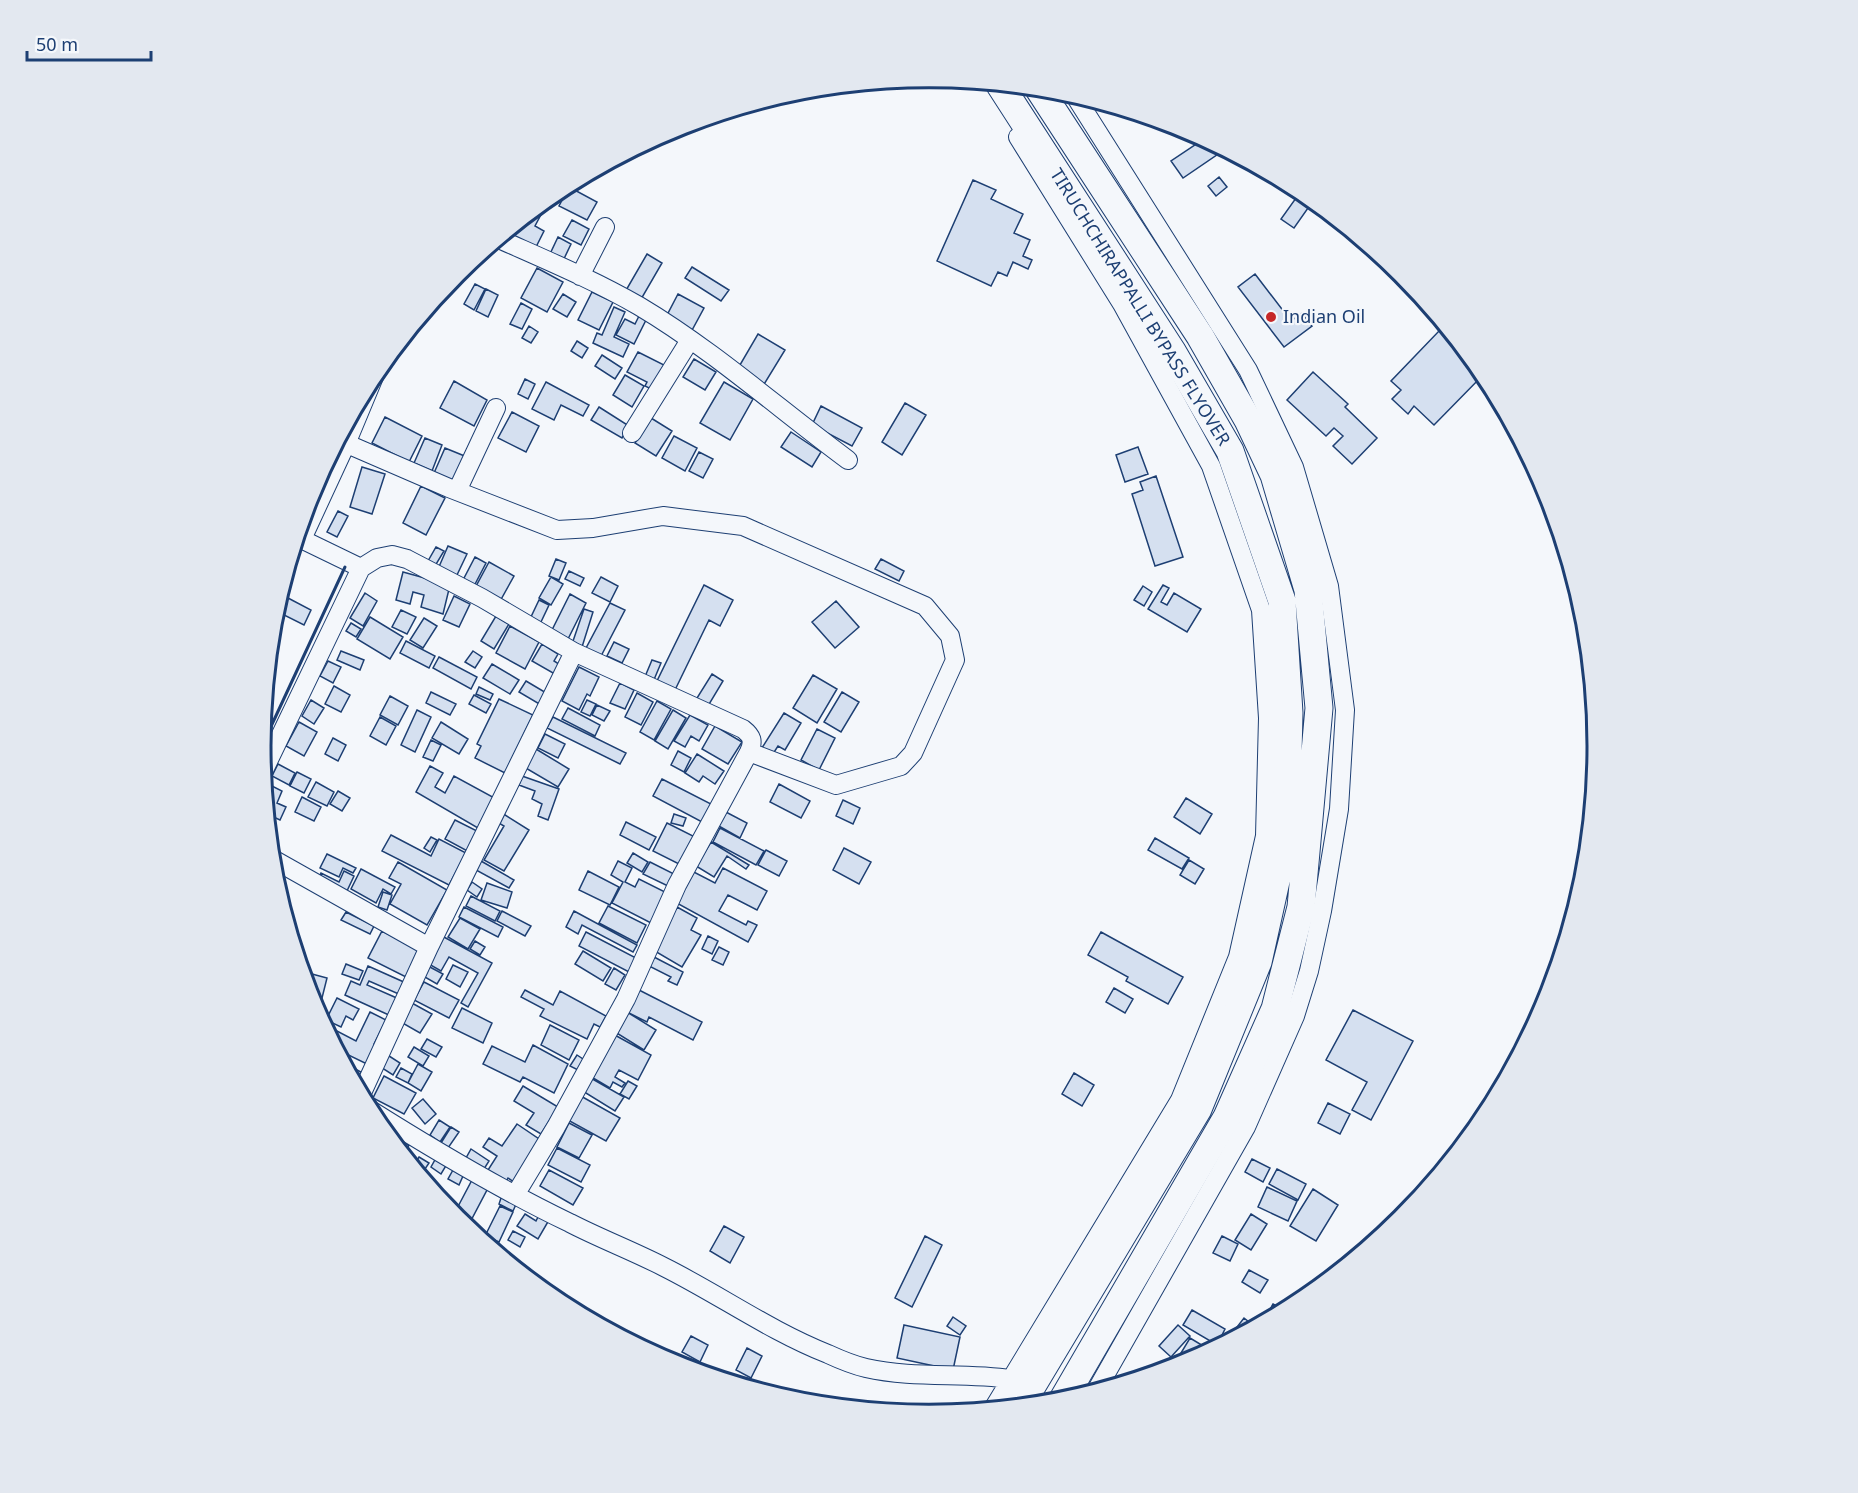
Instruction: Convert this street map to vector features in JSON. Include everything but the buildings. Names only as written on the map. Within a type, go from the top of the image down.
[{"type":"highway","name":"TIRUCHCHIRAPPALLI BYPASS FLYOVER","points":[[1005,93],[1172,351],[1230,451],[1281,600],[1289,713],[1286,836],[1258,962],[1198,1109],[1025,1397]]},
{"type":"highway","name":"TIRUCHCHIRAPPALLI BYPASS FLYOVER","points":[[1046,99],[1200,336],[1248,420],[1274,475],[1308,590],[1319,708],[1301,907],[1275,1009],[1227,1117],[1069,1389]]},
{"type":"street","points":[[990,92],[1122,304],[1211,466],[1261,610],[1268,718],[1265,836],[1238,957],[1180,1100],[998,1401]]},
{"type":"street","points":[[1082,107],[1248,370],[1294,468],[1329,586],[1345,710],[1339,809],[1322,911],[1309,971],[1295,1016],[1246,1127],[1102,1381]]},
{"type":"street","points":[[580,276],[604,227]]},
{"type":"street","points":[[506,242],[639,306],[690,340],[848,460]]},
{"type":"street","points":[[632,433],[690,340]]},
{"type":"street","points":[[457,492],[496,408]]},
{"type":"street","points":[[345,443],[457,492],[557,530],[593,528],[663,516],[743,526],[925,606],[950,636],[955,660],[913,753],[901,766],[836,785],[749,752]]},
{"type":"street","points":[[304,541],[361,568]]},
{"type":"street","points":[[271,755],[361,568],[377,558],[392,555],[407,559],[482,597],[574,652],[743,729],[750,735],[752,741],[749,752],[677,885],[626,999],[556,1127],[515,1195]]},
{"type":"street","points":[[365,1086],[429,947],[574,652]]},
{"type":"street","points":[[282,864],[429,947]]},
{"type":"street","points":[[388,1120],[515,1195],[570,1224],[663,1266],[728,1301],[774,1330],[845,1361],[866,1368],[918,1376],[990,1376],[1011,1379]]},
{"type":"wall","points":[[271,725],[345,567]]},
{"type":"place","name":"Indian Oil","points":[[1271,317]]}]
